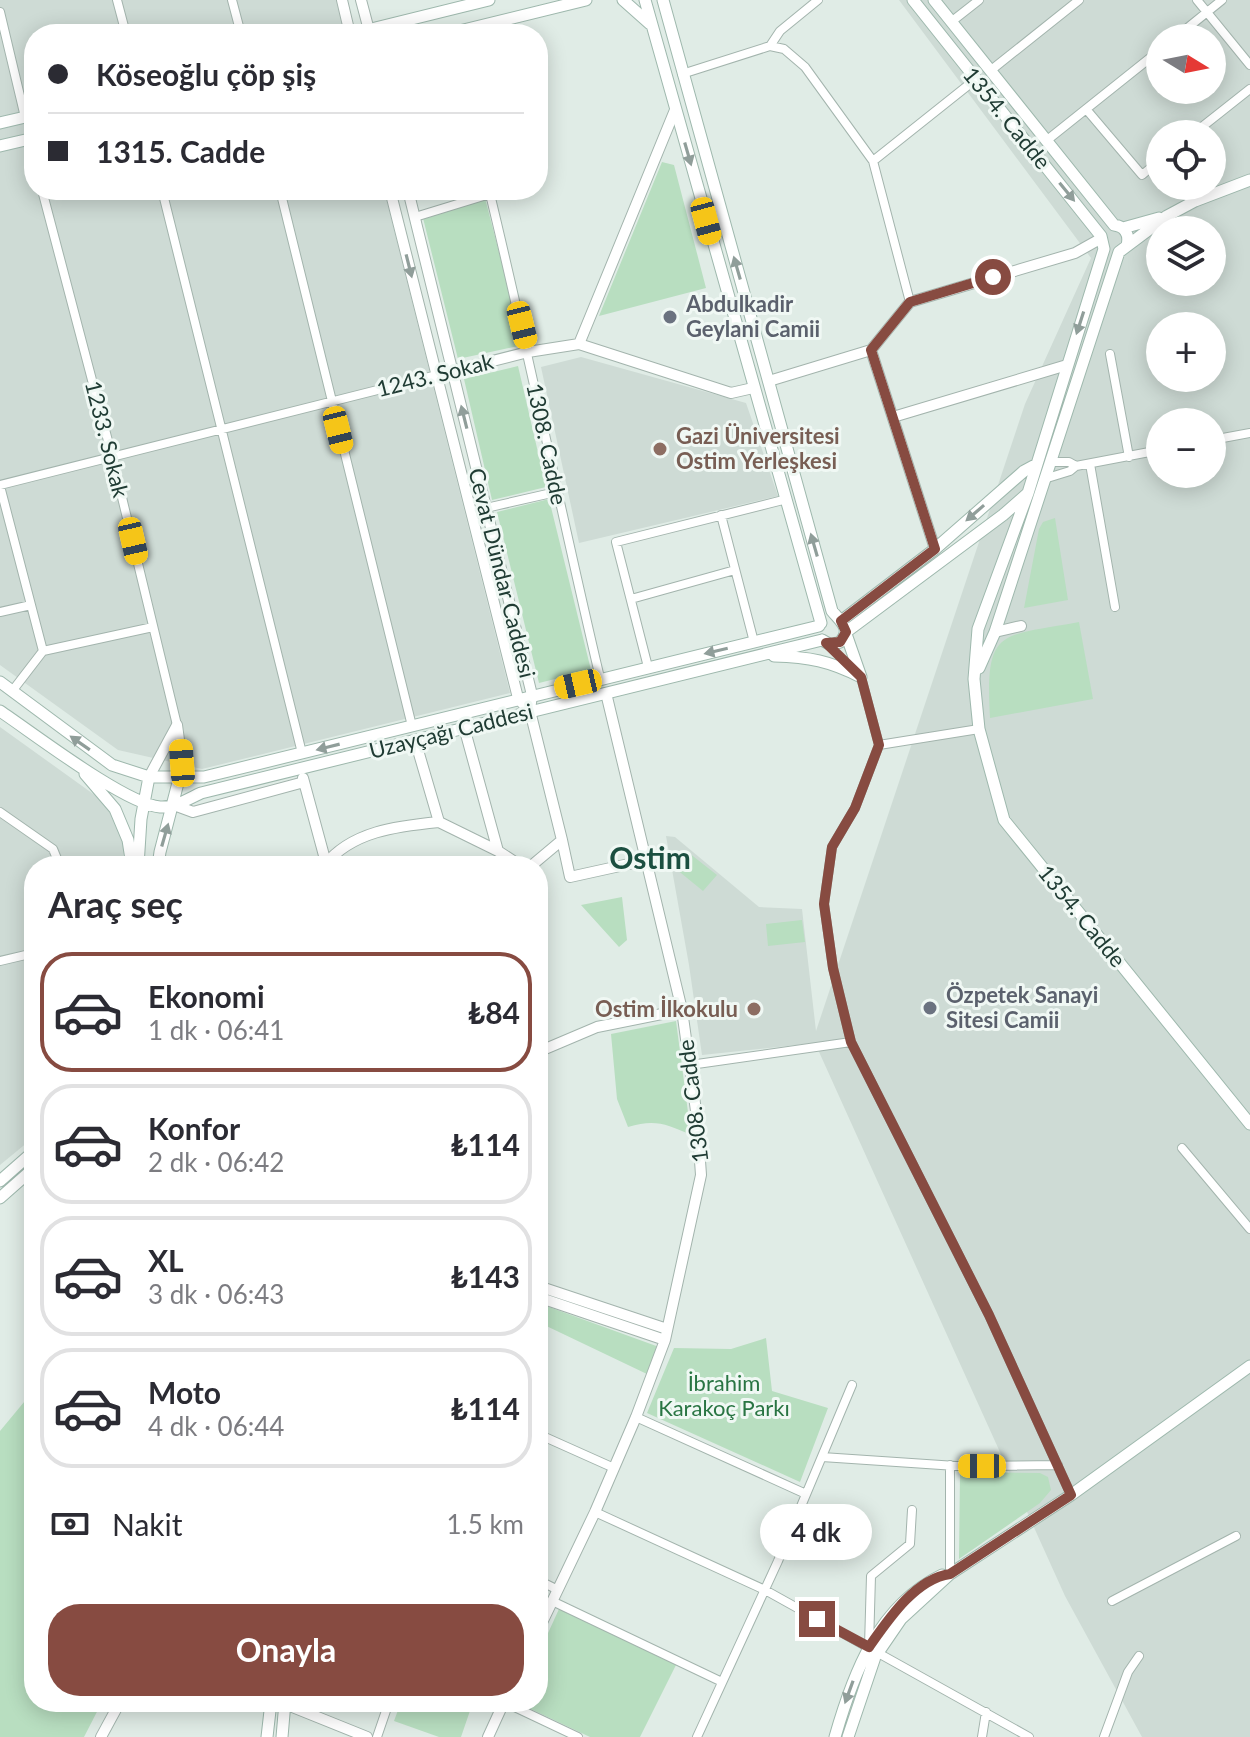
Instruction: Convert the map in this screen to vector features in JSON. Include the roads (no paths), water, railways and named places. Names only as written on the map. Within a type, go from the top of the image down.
[{"type":"main road","points":[[399,24],[489,0]]},
{"type":"main road","points":[[488,24],[586,0]]},
{"type":"main road","points":[[623,0],[651,25]]},
{"type":"main road","points":[[645,0],[787,499],[824,642],[861,677]]},
{"type":"main road","points":[[663,0],[832,611],[843,627],[861,677]]},
{"type":"main road","name":"1354. Cadde","points":[[913,0],[1102,243],[1028,493],[978,629],[974,679],[979,729],[1004,820],[1250,1124]]},
{"type":"main road","name":"1354. Cadde","points":[[934,0],[1046,141],[1127,234],[995,632],[974,679]]},
{"type":"main road","points":[[666,79],[682,74]]},
{"type":"main road","points":[[0,123],[24,117]]},
{"type":"main road","points":[[0,146],[24,140]]},
{"type":"main road","points":[[1167,216],[1195,201],[1250,180]]},
{"type":"main road","points":[[1146,221],[1104,230],[1102,243],[1123,248],[1146,231]]},
{"type":"main road","points":[[753,388],[769,381]]},
{"type":"main road","points":[[843,627],[1024,471],[1036,464],[1050,462]]},
{"type":"main road","points":[[843,627],[988,526],[1044,479]]},
{"type":"main road","points":[[988,526],[999,527],[1010,538]]},
{"type":"main road","points":[[983,612],[1000,616]]},
{"type":"main road","name":"Uzayçağı Caddesi","points":[[149,777],[179,779],[210,776],[754,642],[820,625],[831,617],[843,627],[840,642],[824,642],[760,655],[464,727],[201,793],[174,805]]},
{"type":"main road","points":[[978,629],[995,632]]},
{"type":"main road","points":[[760,655],[821,660],[861,677]]},
{"type":"main road","points":[[0,682],[112,765],[149,777],[143,801],[139,856]]},
{"type":"main road","points":[[0,711],[118,791],[156,807],[174,805]]},
{"type":"main road","points":[[74,761],[115,809],[128,840],[130,856]]},
{"type":"main road","points":[[159,856],[179,779]]},
{"type":"main road","points":[[0,1181],[24,1160]]},
{"type":"main road","points":[[0,1198],[24,1177]]},
{"type":"main road","points":[[835,1737],[846,1698],[895,1611],[939,1576],[950,1574],[1071,1495],[1250,1366]]},
{"type":"main road","points":[[848,1737],[873,1650]]},
{"type":"main road","points":[[267,1737],[270,1712]]},
{"type":"main road","points":[[282,1737],[284,1712]]},
{"type":"street","points":[[117,0],[123,24]]},
{"type":"street","points":[[232,0],[238,24]]},
{"type":"street","points":[[342,0],[348,24]]},
{"type":"street","points":[[361,0],[367,24]]},
{"type":"street","points":[[770,46],[780,31],[818,0]]},
{"type":"street","points":[[951,22],[979,0]]},
{"type":"street","points":[[990,71],[1079,0]]},
{"type":"street","points":[[1197,0],[1250,65]]},
{"type":"street","points":[[1192,24],[1222,0]]},
{"type":"street","points":[[0,12],[24,95]]},
{"type":"street","points":[[682,74],[770,46],[784,49],[805,67],[873,161],[910,302]]},
{"type":"street","points":[[1046,141],[1146,61]]},
{"type":"street","points":[[873,161],[976,79]]},
{"type":"street","points":[[1211,120],[1250,89]]},
{"type":"street","points":[[1086,109],[1142,175],[1146,172]]},
{"type":"street","points":[[675,110],[579,344],[731,393],[753,388]]},
{"type":"street","name":"1233. Sokak","points":[[45,200],[112,456],[177,725]]},
{"type":"street","points":[[165,200],[302,753]]},
{"type":"street","points":[[282,200],[412,726]]},
{"type":"street","name":"Cevat Dündar Caddesi","points":[[393,200],[518,698],[530,711]]},
{"type":"street","name":"Cevat Dündar Caddesi","points":[[411,200],[532,695],[530,711]]},
{"type":"street","name":"1308. Cadde","points":[[415,217],[470,200]]},
{"type":"street","name":"1308. Cadde","points":[[491,200],[600,678]]},
{"type":"street","points":[[769,381],[871,350],[910,302],[1102,243]]},
{"type":"street","name":"1243. Sokak","points":[[0,486],[330,400],[528,352],[579,344]]},
{"type":"street","points":[[871,350],[935,549]]},
{"type":"street","points":[[1110,354],[1129,457]]},
{"type":"street","points":[[893,417],[1067,365]]},
{"type":"street","points":[[1226,437],[1250,433]]},
{"type":"street","points":[[1044,479],[1076,466],[1146,453]]},
{"type":"street","points":[[1050,462],[1069,462],[1076,466]]},
{"type":"street","points":[[1090,464],[1115,607]]},
{"type":"street","points":[[0,486],[43,651]]},
{"type":"street","points":[[486,508],[556,492]]},
{"type":"street","points":[[648,667],[616,542],[787,499]]},
{"type":"street","points":[[721,515],[754,642]]},
{"type":"street","points":[[631,599],[735,570]]},
{"type":"street","points":[[0,612],[31,605]]},
{"type":"street","points":[[995,632],[1021,626],[1000,616]]},
{"type":"street","points":[[13,690],[43,651],[153,627]]},
{"type":"street","points":[[861,677],[879,745],[855,808],[832,847],[824,904],[833,968],[851,1042],[989,1315],[1071,1495]]},
{"type":"street","name":"1308. Cadde","points":[[548,1610],[636,1417],[666,1334],[701,1175],[682,1010],[606,693]]},
{"type":"street","points":[[530,711],[570,877],[647,860]]},
{"type":"street","points":[[149,777],[177,725]]},
{"type":"street","points":[[177,725],[182,763],[179,779]]},
{"type":"street","points":[[464,727],[498,851]]},
{"type":"street","points":[[879,745],[979,729]]},
{"type":"street","points":[[415,740],[439,822]]},
{"type":"street","points":[[300,769],[319,856]]},
{"type":"street","points":[[174,805],[193,812],[304,782]]},
{"type":"street","points":[[0,812],[53,849],[56,856]]},
{"type":"street","points":[[333,856],[352,842],[390,827],[439,822],[506,856]]},
{"type":"street","points":[[543,856],[562,840]]},
{"type":"street","points":[[0,961],[24,955]]},
{"type":"street","points":[[548,1048],[597,1027],[682,1010]]},
{"type":"street","points":[[690,1065],[851,1042]]},
{"type":"street","points":[[1182,1148],[1250,1229]]},
{"type":"street","points":[[548,1290],[666,1334]]},
{"type":"street","points":[[548,1300],[666,1334]]},
{"type":"street","points":[[697,1737],[765,1590],[852,1385]]},
{"type":"street","points":[[636,1417],[806,1494]]},
{"type":"street","points":[[548,1438],[614,1468]]},
{"type":"street","points":[[822,1457],[950,1465],[1058,1465]]},
{"type":"street","points":[[950,1465],[950,1574]]},
{"type":"street","points":[[873,1650],[871,1576],[910,1544],[912,1510]]},
{"type":"street","points":[[595,1512],[765,1590],[1029,1737]]},
{"type":"street","points":[[1112,1601],[1236,1536]]},
{"type":"street","points":[[548,1585],[558,1590]]},
{"type":"street","points":[[552,1601],[722,1682]]},
{"type":"street","points":[[1104,1737],[1128,1672],[1139,1656]]},
{"type":"street","points":[[101,1737],[115,1712]]},
{"type":"street","points":[[307,1712],[367,1737]]},
{"type":"street","points":[[377,1737],[386,1712]]},
{"type":"street","points":[[488,1737],[499,1712]]},
{"type":"street","points":[[525,1712],[578,1737]]},
{"type":"street","points":[[982,1737],[986,1712]]},
{"type":"place","name":"Abdulkadir Geylani Camii","points":[[670,317]]},
{"type":"place","name":"Gazi Üniversitesi Ostim Yerleşkesi","points":[[660,449]]},
{"type":"place","name":"Özpetek Sanayi Sitesi Camii","points":[[930,1008]]},
{"type":"place","name":"Ostim İlkokulu","points":[[754,1009]]},
{"type":"district","name":"Ostim","points":[[650,859]]},
{"type":"park label","name":"İbrahim Karakoç Parkı","points":[[724,1396]]}]
